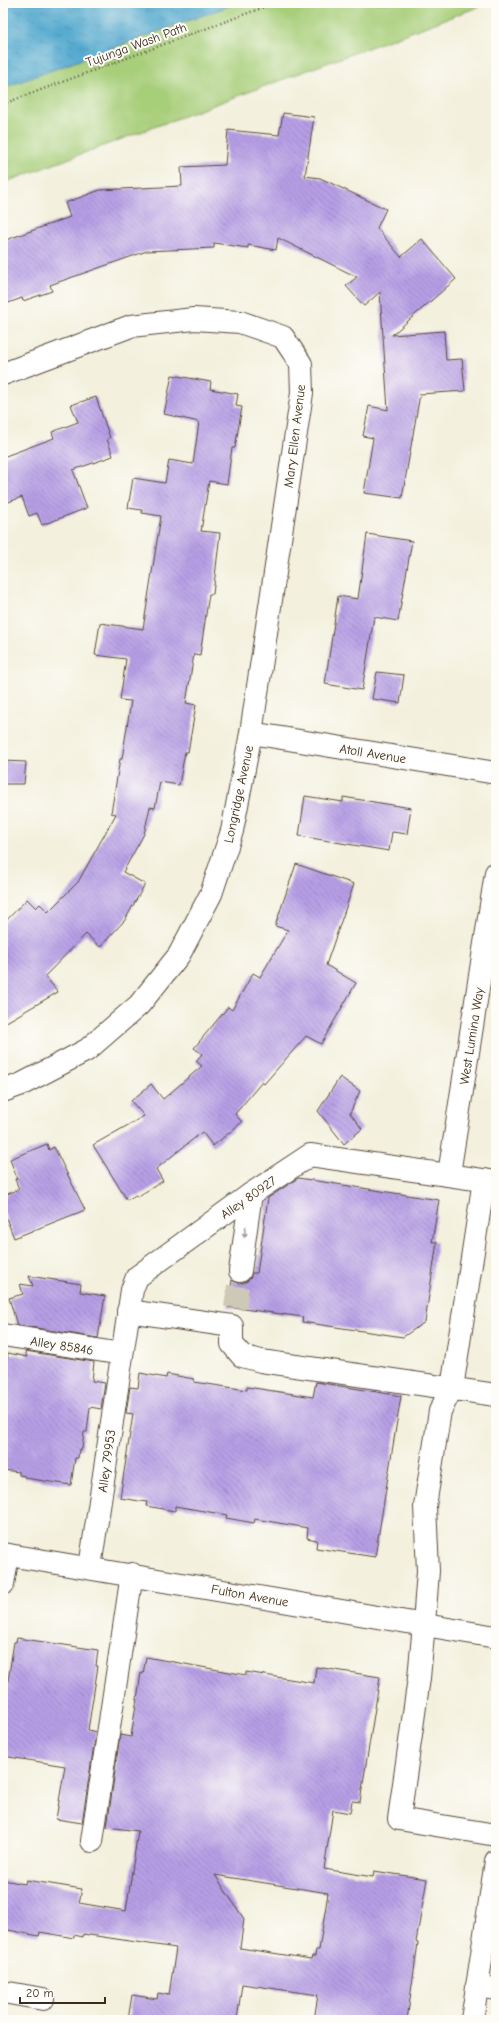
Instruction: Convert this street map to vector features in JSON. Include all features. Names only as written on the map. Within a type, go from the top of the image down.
[{"type":"street","name":"Mary Ellen Avenue","points":[[3,374],[131,326],[194,319],[240,322],[282,337],[286,342],[301,364],[302,394],[251,733]]},
{"type":"street","name":"Atoll Avenue","points":[[251,733],[496,773]]},
{"type":"street","name":"Longridge Avenue","points":[[3,1091],[22,1084],[87,1050],[139,1005],[179,954],[211,894],[232,831],[251,733]]},
{"type":"street","name":"West Lumina Way","points":[[449,1174],[496,873]]},
{"type":"street","name":"Alley 80927","points":[[122,1354],[132,1290],[137,1277],[251,1194],[310,1155],[490,1181]]},
{"type":"street","points":[[490,1181],[452,1388],[440,1411],[425,1506],[428,1571],[424,1624],[419,1678],[399,1819],[496,1835]]},
{"type":"street","points":[[240,1271],[251,1194]]},
{"type":"street","points":[[128,1311],[233,1317],[232,1344],[242,1356],[255,1360],[496,1395]]},
{"type":"street","name":"Alley 85846","points":[[3,1335],[122,1354]]},
{"type":"street","name":"Alley 79953","points":[[90,1568],[122,1354]]},
{"type":"street","points":[[3,1584],[6,1554]]},
{"type":"street","name":"Fulton Avenue","points":[[6,1554],[132,1574],[496,1637]]},
{"type":"street","points":[[92,1840],[132,1574]]},
{"type":"street","points":[[472,2020],[486,1988],[496,1861]]},
{"type":"street","points":[[3,1992],[43,1999]]},
{"type":"path","name":"Tujunga Wash Path","points":[[3,104],[275,3]]},
{"type":"green space","points":[[3,3],[489,3],[3,183]]},
{"type":"water","points":[[3,3],[237,3],[3,88]]},
{"type":"building","points":[[283,113],[314,117],[305,176],[320,178],[386,209],[377,228],[401,257],[422,239],[456,279],[392,335],[444,331],[446,360],[462,359],[465,391],[420,394],[402,498],[364,493],[373,438],[363,436],[369,406],[388,410],[380,292],[364,306],[346,286],[357,277],[278,238],[276,250],[248,245],[248,248],[214,243],[214,248],[147,251],[50,285],[52,291],[23,301],[22,298],[3,305],[3,241],[70,217],[65,203],[100,190],[182,186],[181,167],[225,165],[228,130],[279,135]]},
{"type":"building","points":[[172,375],[211,382],[210,389],[238,394],[236,406],[242,407],[235,448],[232,448],[227,484],[209,481],[201,531],[220,533],[213,594],[209,594],[200,655],[194,654],[186,703],[196,705],[188,752],[185,752],[179,785],[160,782],[155,808],[150,807],[144,834],[123,872],[145,884],[125,920],[100,947],[86,934],[45,976],[58,992],[3,1024],[3,924],[27,899],[36,908],[40,904],[48,912],[78,882],[116,814],[111,813],[120,759],[122,759],[131,701],[120,700],[126,659],[95,655],[100,623],[143,629],[161,516],[142,513],[142,510],[128,508],[133,478],[165,483],[169,460],[193,464],[199,422],[164,414]]},
{"type":"building","points":[[96,397],[110,438],[107,439],[113,456],[73,470],[87,508],[42,525],[37,513],[29,516],[22,497],[3,504],[3,457],[54,438],[52,432],[78,422],[71,405]]},
{"type":"building","points":[[367,534],[412,541],[398,621],[374,617],[362,690],[325,684],[338,596],[358,599]]},
{"type":"building","points":[[377,672],[404,675],[400,703],[372,699]]},
{"type":"building","points":[[3,761],[26,762],[24,784],[3,784]]},
{"type":"building","points":[[305,796],[343,802],[343,797],[411,808],[407,834],[392,832],[389,851],[299,836]]},
{"type":"building","points":[[296,864],[354,884],[326,965],[356,983],[321,1044],[306,1036],[264,1084],[262,1082],[235,1114],[242,1122],[213,1146],[202,1132],[156,1169],[163,1181],[137,1197],[136,1195],[127,1200],[93,1145],[144,1116],[131,1101],[151,1084],[163,1099],[202,1066],[196,1061],[202,1054],[194,1048],[228,1007],[232,1010],[253,973],[260,977],[288,930],[275,926]]},
{"type":"building","points":[[340,1077],[360,1091],[350,1113],[362,1129],[344,1144],[318,1111]]},
{"type":"building","points":[[47,1144],[49,1150],[54,1147],[85,1210],[14,1238],[3,1210],[3,1196],[19,1189],[10,1159]]},
{"type":"building","points":[[298,1178],[439,1200],[432,1242],[437,1242],[425,1322],[403,1337],[302,1322],[303,1317],[228,1307],[232,1280],[238,1283],[244,1283],[250,1279],[252,1273],[257,1273],[268,1198]]},
{"type":"building","points":[[29,1276],[81,1284],[80,1292],[105,1296],[98,1338],[17,1325],[9,1298],[23,1294],[20,1284],[33,1286]]},
{"type":"building","points":[[25,1351],[94,1362],[92,1381],[105,1383],[101,1409],[90,1407],[87,1432],[84,1432],[82,1449],[79,1449],[78,1458],[75,1458],[71,1485],[25,1478],[25,1476],[19,1475],[19,1472],[3,1470],[3,1382],[8,1353],[27,1357]]},
{"type":"building","points":[[140,1373],[166,1378],[167,1374],[194,1379],[194,1382],[247,1390],[247,1387],[313,1397],[316,1382],[401,1396],[375,1557],[316,1548],[317,1540],[307,1538],[308,1528],[255,1519],[254,1523],[226,1518],[227,1515],[175,1506],[175,1511],[146,1506],[147,1502],[120,1498],[133,1414],[126,1413],[130,1387],[138,1388]]},
{"type":"building","points":[[17,1638],[98,1650],[96,1666],[98,1666],[88,1730],[96,1732],[82,1823],[56,1819],[65,1766],[3,1756],[3,1713],[14,1642],[16,1642]]},
{"type":"building","points":[[146,1657],[246,1675],[246,1672],[314,1683],[316,1667],[380,1677],[360,1802],[352,1801],[350,1813],[333,1810],[324,1869],[373,1877],[374,1871],[427,1879],[416,1942],[418,1943],[407,2020],[314,2020],[318,1995],[242,1984],[237,2020],[128,2020],[132,1995],[157,1999],[158,1993],[169,1995],[176,1948],[83,1934],[83,1937],[74,1935],[74,1938],[40,1932],[39,1936],[3,1929],[3,1880],[25,1884],[26,1880],[82,1889],[79,1903],[126,1911],[138,1831],[107,1827],[120,1735],[131,1737],[141,1673],[143,1674]],"holes":[[[215,1875],[328,1893],[319,1950],[316,1950],[315,1956],[312,1956],[311,1959],[240,1948],[244,1919]]]},
{"type":"tunnel","points":[[235,1308],[240,1271]]}]
